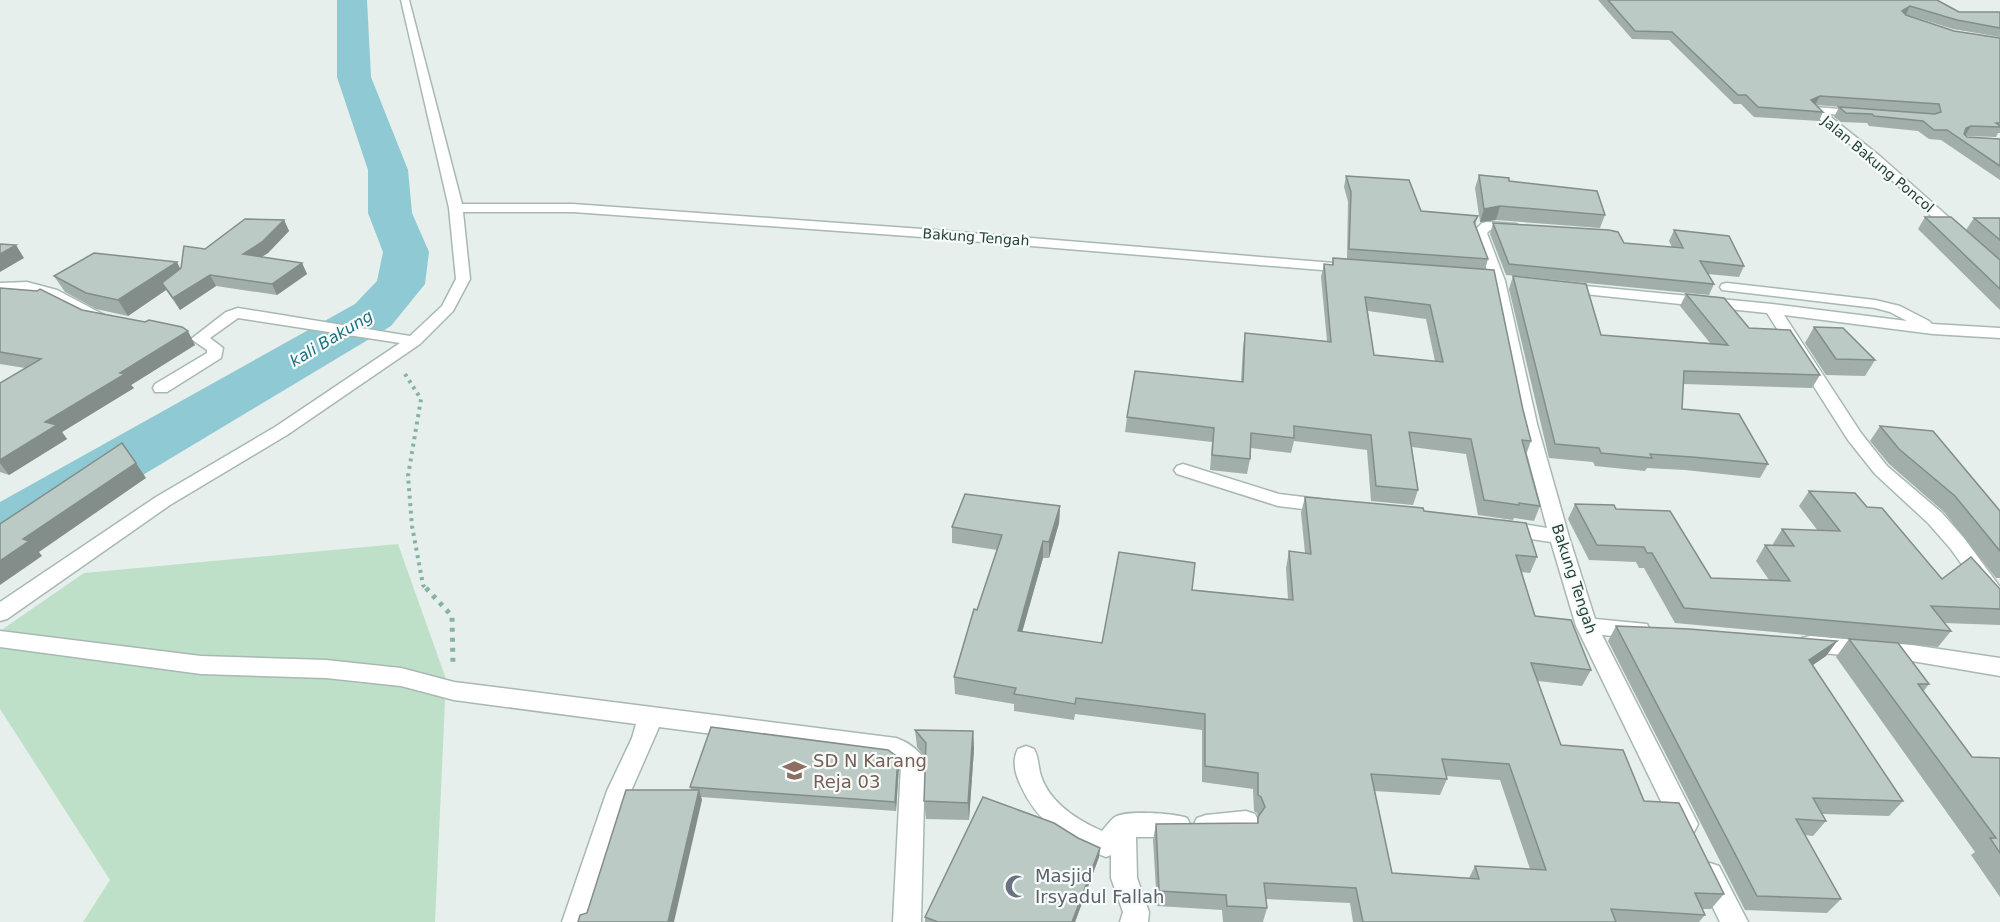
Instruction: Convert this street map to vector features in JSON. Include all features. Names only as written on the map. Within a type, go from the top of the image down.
[{"type":"street","points":[[0,613],[163,501],[281,431],[414,341],[448,308],[463,279],[456,208],[405,0]]},
{"type":"street","name":"Jalan Bakung Poncol","points":[[1874,114],[1815,110],[1877,160],[1971,246]]},
{"type":"street","name":"Bakung Tengah","points":[[456,208],[573,208],[1360,269]]},
{"type":"street","name":"Bakung Tengah","points":[[1529,229],[1496,226],[1481,229],[1480,232],[1497,280],[1528,424],[1559,537],[1587,626],[1692,837]]},
{"type":"street","points":[[0,287],[12,285],[45,290],[90,315],[115,321]]},
{"type":"street","points":[[1546,286],[1772,309],[1933,329],[2000,333]]},
{"type":"street","points":[[1727,287],[1884,306],[1895,309],[1933,329]]},
{"type":"street","points":[[1772,309],[1861,444],[1881,470],[1935,518],[1957,543],[2000,603]]},
{"type":"street","points":[[161,388],[215,355],[215,348],[199,339],[231,315],[247,314],[414,341]]},
{"type":"street","points":[[1183,470],[1278,500],[1343,508]]},
{"type":"street","points":[[1489,525],[1559,537]]},
{"type":"street","points":[[1587,626],[1656,632]]},
{"type":"street","points":[[0,639],[201,665],[326,669],[401,677],[454,691],[896,748],[913,761],[907,922]]},
{"type":"street","points":[[1784,642],[1912,653],[2000,667]]},
{"type":"street","points":[[576,922],[619,791],[645,738],[650,715]]},
{"type":"street","points":[[1026,756],[1029,777],[1035,791],[1047,810],[1062,824],[1106,845],[1123,825]]},
{"type":"street","points":[[1123,825],[1203,826],[1246,822]]},
{"type":"street","points":[[1123,825],[1125,878],[1136,912],[1134,922]]},
{"type":"street","points":[[1702,859],[1734,922]]},
{"type":"path","points":[[392,355],[421,399],[408,476],[412,526],[423,585],[452,616],[454,691]]},
{"type":"green space","points":[[398,544],[446,679],[435,922],[83,922],[110,880],[0,709],[0,631],[84,573]]},
{"type":"building","points":[[1608,0],[1937,0],[1959,12],[2000,12],[2000,28],[1957,20],[1910,6],[1902,11],[1906,15],[1954,31],[2000,38],[2000,123],[1996,123],[2000,127],[1971,126],[1966,128],[1964,134],[1967,137],[2000,139],[2000,166],[1947,130],[1934,130],[1923,121],[1846,113],[1839,107],[1935,114],[1941,112],[1939,104],[1820,96],[1811,100],[1823,112],[1758,107],[1746,95],[1738,95],[1672,32],[1635,31]]},
{"type":"building","points":[[1479,175],[1509,178],[1509,181],[1597,191],[1605,215],[1500,206],[1484,209]]},
{"type":"building","points":[[1346,176],[1409,180],[1421,211],[1478,216],[1474,222],[1488,259],[1349,249],[1351,192]]},
{"type":"building","points":[[1925,217],[1951,217],[2000,260],[2000,289]]},
{"type":"building","points":[[1974,218],[2000,218],[2000,240]]},
{"type":"building","points":[[245,219],[284,220],[262,242],[243,254],[302,263],[272,284],[210,275],[173,298],[162,283],[181,268],[184,246],[205,249]]},
{"type":"building","points":[[1493,223],[1609,230],[1618,232],[1624,243],[1683,248],[1674,230],[1729,236],[1744,266],[1700,261],[1714,284],[1509,264]]},
{"type":"building","points":[[0,244],[16,245],[0,254]]},
{"type":"building","points":[[94,253],[177,262],[118,300],[86,293],[54,276]]},
{"type":"building","points":[[1333,258],[1494,270],[1531,441],[1522,440],[1540,506],[1484,500],[1471,439],[1409,432],[1418,490],[1376,486],[1371,435],[1294,426],[1294,438],[1251,433],[1250,459],[1212,455],[1214,428],[1127,417],[1135,371],[1243,382],[1245,333],[1331,342],[1324,264],[1333,265]],"holes":[[[1365,297],[1430,305],[1443,362],[1374,355]]]},
{"type":"building","points":[[1513,276],[1586,284],[1601,335],[1728,345],[1686,294],[1724,298],[1749,328],[1790,330],[1820,375],[1684,371],[1682,409],[1739,414],[1768,464],[1650,454],[1652,458],[1601,453],[1599,448],[1555,444]]},
{"type":"building","points":[[0,288],[37,291],[40,289],[82,310],[145,322],[149,320],[182,327],[188,331],[120,373],[125,374],[45,422],[57,425],[0,460],[0,383],[41,359],[0,352]]},
{"type":"building","points":[[1814,327],[1843,328],[1875,360],[1836,359]]},
{"type":"building","points":[[1880,426],[1933,431],[2000,511],[2000,551],[1955,496],[1899,449]]},
{"type":"building","points":[[122,443],[136,463],[23,539],[29,541],[0,561],[0,524]]},
{"type":"building","points":[[1809,491],[1855,493],[1867,507],[1882,508],[1942,579],[1971,557],[2000,589],[2000,609],[1931,606],[1951,631],[1684,608],[1652,553],[1647,553],[1644,547],[1597,545],[1575,504],[1614,505],[1616,509],[1670,511],[1711,578],[1790,581],[1765,545],[1794,546],[1782,529],[1840,531]]},
{"type":"building","points":[[965,494],[1060,506],[1049,542],[1043,541],[1018,631],[1102,643],[1119,552],[1195,563],[1192,590],[1293,600],[1289,551],[1311,554],[1305,497],[1423,508],[1424,511],[1526,523],[1537,557],[1516,555],[1535,616],[1571,620],[1591,670],[1531,663],[1561,745],[1623,750],[1644,801],[1679,803],[1724,894],[1695,893],[1705,915],[1611,909],[1616,922],[1363,922],[1356,888],[1264,883],[1267,908],[1227,906],[1226,895],[1159,891],[1156,824],[1258,823],[1258,817],[1265,807],[1258,795],[1258,773],[1205,766],[1205,714],[1076,698],[1075,704],[1014,694],[1016,688],[954,677],[974,609],[977,610],[1002,535],[952,527]],"holes":[[[1442,759],[1509,764],[1546,870],[1475,866],[1479,879],[1392,873],[1371,774],[1447,779]]]},
{"type":"building","points":[[1616,626],[1689,629],[1837,641],[1809,660],[1903,801],[1813,798],[1826,821],[1796,819],[1841,899],[1757,896]]},
{"type":"building","points":[[1849,639],[1898,643],[1929,684],[1918,684],[1972,757],[2000,758],[2000,853],[1990,838],[1996,838]]},
{"type":"building","name":"SD N Karang Reja 03","points":[[711,727],[888,750],[898,757],[895,802],[690,787]]},
{"type":"building","points":[[915,730],[973,731],[968,803],[924,801],[926,743]]},
{"type":"building","points":[[626,790],[699,790],[668,922],[578,922],[580,915],[587,913]]},
{"type":"building","name":"Masjid Irsyadul Fallah","points":[[983,797],[1054,823],[1100,848],[1072,922],[938,922],[925,917]]},
{"type":"waterway","name":"kali Bakung","points":[[0,531],[373,315],[401,284],[406,252],[390,213],[388,170],[354,77],[352,0]]},
{"type":"place","name":"SD N Karang Reja 03","points":[[795,771]]},
{"type":"place","name":"Masjid Irsyadul Fallah","points":[[1017,886]]}]
